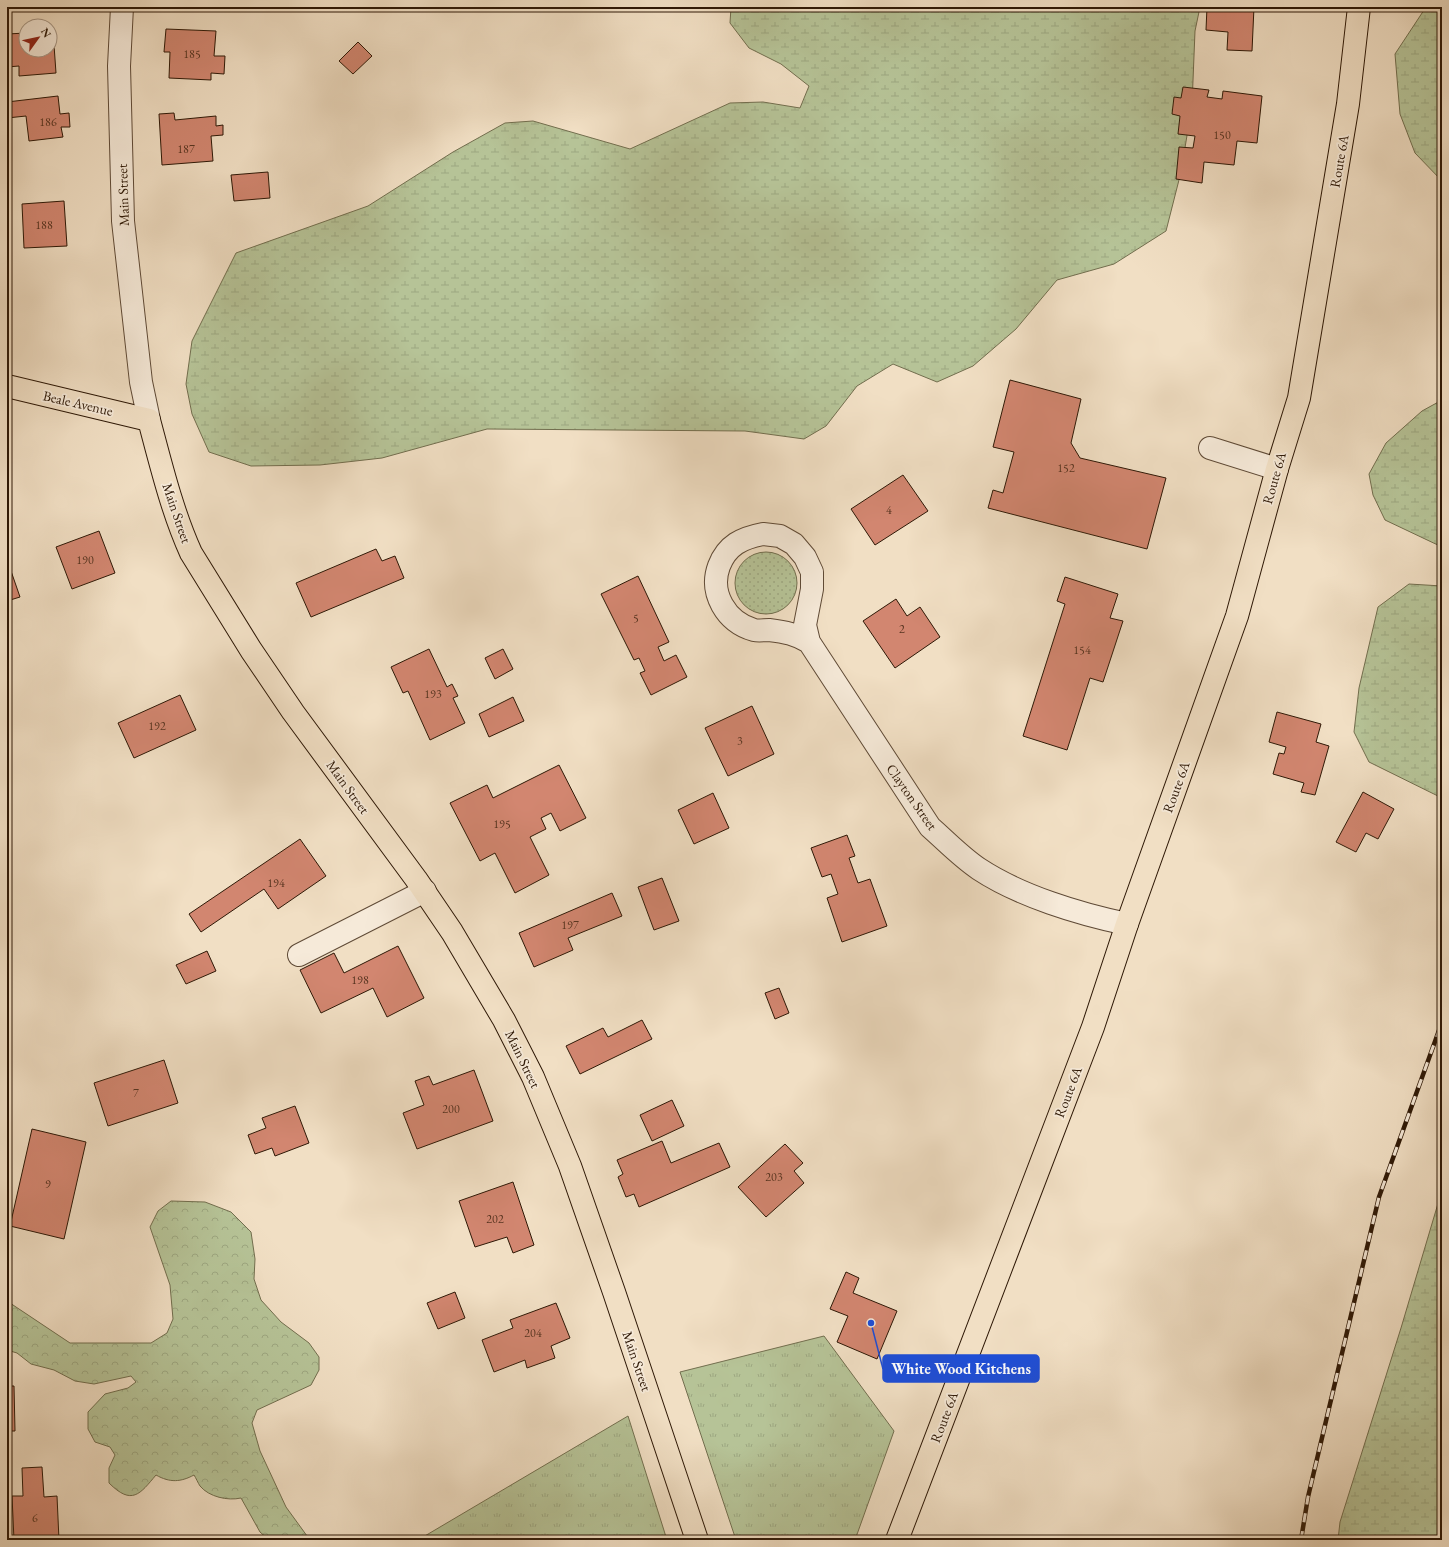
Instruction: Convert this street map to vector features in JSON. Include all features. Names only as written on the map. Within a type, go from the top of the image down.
[{"type":"main road","name":"Route 6A","points":[[897,1540],[1093,1027],[1127,924],[1237,616],[1277,469],[1299,398],[1348,104],[1359,7]]},
{"type":"main road","name":"Beale Avenue","points":[[7,386],[149,420]]},
{"type":"main road","name":"Main Street","points":[[149,420],[165,479],[184,538],[191,553],[251,650],[293,712],[425,892],[452,932],[504,1020],[532,1077],[570,1166],[698,1540]]},
{"type":"street","name":"Main Street","points":[[122,7],[120,66],[123,221],[141,382],[149,420]]},
{"type":"street","points":[[1210,448],[1277,469]]},
{"type":"street","name":"Clayton Street","points":[[810,642],[794,634],[755,630],[740,624],[729,615],[720,602],[716,588],[716,573],[722,558],[732,546],[746,537],[763,534],[780,536],[794,544],[805,557],[812,572],[812,589],[805,625],[810,642],[930,827],[979,869],[1033,896],[1101,919],[1127,924]]},
{"type":"street","points":[[299,955],[425,892]]},
{"type":"green space","points":[[731,7],[1200,7],[1195,31],[1192,105],[1181,172],[1166,231],[1114,264],[1057,280],[1016,329],[973,366],[937,382],[893,364],[857,386],[826,426],[804,439],[745,431],[487,429],[382,458],[320,465],[251,466],[209,452],[192,414],[186,384],[192,341],[236,253],[368,206],[453,152],[505,123],[533,121],[630,149],[730,103],[763,102],[800,108],[809,86],[781,64],[749,48],[730,23]]},
{"type":"green space","points":[[1426,7],[1442,7],[1442,181],[1415,153],[1400,114],[1395,54]]},
{"type":"green space","points":[[1442,400],[1442,547],[1385,520],[1373,495],[1369,474],[1386,443],[1422,411]]},
{"type":"green space","points":[[766,552],[778,554],[788,561],[795,571],[797,583],[795,595],[788,605],[778,612],[766,614],[754,612],[744,605],[737,595],[735,583],[737,571],[744,561],[754,554]]},
{"type":"green space","points":[[1409,584],[1442,586],[1442,798],[1369,762],[1354,732],[1359,688],[1378,607]]},
{"type":"green space","points":[[1442,1190],[1442,1540],[1338,1540],[1340,1522],[1401,1328]]},
{"type":"green space","points":[[171,1201],[205,1202],[231,1212],[251,1232],[255,1259],[254,1279],[261,1300],[281,1322],[309,1343],[319,1357],[319,1370],[311,1385],[257,1410],[252,1423],[260,1451],[286,1507],[310,1540],[269,1540],[260,1532],[241,1498],[230,1499],[208,1493],[200,1486],[194,1475],[175,1481],[161,1478],[156,1475],[145,1488],[135,1495],[130,1496],[117,1490],[109,1483],[109,1468],[115,1455],[110,1447],[95,1442],[88,1429],[88,1412],[105,1394],[128,1388],[136,1382],[131,1376],[94,1384],[75,1381],[54,1370],[31,1364],[17,1353],[7,1350],[7,1301],[70,1343],[151,1343],[167,1333],[173,1319],[170,1285],[150,1227],[158,1211]]},
{"type":"green space","points":[[824,1336],[894,1431],[855,1540],[736,1540],[680,1372]]},
{"type":"green space","points":[[628,1416],[667,1540],[418,1540]]},
{"type":"building","points":[[1207,7],[1254,7],[1252,51],[1227,50],[1228,32],[1206,30]]},
{"type":"building","points":[[166,29],[216,31],[214,56],[225,56],[224,74],[211,73],[211,80],[169,78],[170,52],[164,52]]},
{"type":"building","points":[[18,33],[18,58],[55,58],[56,73],[19,76],[19,66],[7,67],[7,34]]},
{"type":"building","points":[[358,42],[372,56],[353,74],[339,61]]},
{"type":"building","points":[[1183,87],[1209,90],[1207,97],[1222,99],[1223,91],[1262,96],[1257,143],[1237,141],[1234,165],[1204,162],[1202,183],[1176,179],[1179,147],[1193,148],[1195,136],[1178,134],[1180,116],[1172,114],[1174,97],[1181,98]]},
{"type":"building","points":[[58,96],[60,114],[69,113],[70,127],[61,127],[63,137],[29,141],[26,116],[7,118],[7,102]]},
{"type":"building","points":[[174,113],[175,120],[216,116],[216,126],[223,125],[223,135],[211,136],[213,161],[162,165],[159,114]]},
{"type":"building","points":[[268,172],[270,198],[234,201],[231,175]]},
{"type":"building","points":[[64,201],[67,246],[24,248],[22,204]]},
{"type":"building","points":[[1010,380],[1081,399],[1071,443],[1080,458],[1166,478],[1147,549],[988,508],[993,490],[1003,493],[1014,452],[993,447]]},
{"type":"building","points":[[903,475],[928,511],[875,545],[851,509]]},
{"type":"building","points":[[99,531],[115,573],[72,589],[56,547]]},
{"type":"building","points":[[376,549],[382,561],[395,556],[404,578],[311,617],[296,583]]},
{"type":"building","points":[[11,571],[20,597],[7,601],[7,572]]},
{"type":"building","points":[[638,576],[669,642],[658,647],[664,661],[676,655],[687,677],[651,695],[640,673],[645,671],[639,658],[634,660],[601,594]]},
{"type":"building","points":[[1065,577],[1118,594],[1110,618],[1123,621],[1103,682],[1090,678],[1067,750],[1023,736],[1065,604],[1057,601]]},
{"type":"building","points":[[896,599],[907,616],[920,607],[940,637],[895,668],[863,621]]},
{"type":"building","points":[[429,649],[447,687],[452,684],[458,696],[453,698],[465,723],[430,740],[408,691],[403,693],[391,667]]},
{"type":"building","points":[[503,649],[513,669],[495,679],[485,658]]},
{"type":"building","points":[[180,695],[196,730],[134,758],[118,723]]},
{"type":"building","points":[[513,697],[524,721],[489,737],[479,714]]},
{"type":"building","points":[[752,706],[774,754],[728,776],[705,728]]},
{"type":"building","points":[[1277,712],[1321,724],[1316,742],[1329,746],[1315,795],[1301,792],[1304,783],[1273,774],[1279,753],[1284,754],[1286,747],[1269,742]]},
{"type":"building","points":[[559,765],[586,818],[560,831],[551,813],[541,818],[546,829],[530,837],[549,875],[515,893],[495,853],[480,861],[450,803],[487,785],[493,798]]},
{"type":"building","points":[[1363,792],[1394,809],[1378,839],[1366,833],[1356,852],[1336,842]]},
{"type":"building","points":[[713,793],[729,828],[694,844],[678,810]]},
{"type":"building","points":[[847,835],[855,856],[849,858],[858,883],[870,879],[887,926],[842,942],[827,898],[838,894],[831,874],[822,877],[811,848]]},
{"type":"building","points":[[300,839],[326,876],[278,909],[264,889],[201,932],[189,914]]},
{"type":"building","points":[[662,878],[679,921],[654,930],[638,887]]},
{"type":"building","points":[[612,893],[622,916],[568,938],[573,950],[534,967],[519,933]]},
{"type":"building","points":[[398,946],[424,998],[387,1017],[373,988],[321,1013],[300,970],[334,953],[344,973]]},
{"type":"building","points":[[207,951],[216,971],[186,984],[176,965]]},
{"type":"building","points":[[779,988],[789,1013],[775,1019],[765,993]]},
{"type":"building","points":[[642,1020],[652,1039],[580,1074],[566,1046],[603,1028],[608,1037]]},
{"type":"building","points":[[164,1060],[178,1103],[108,1126],[94,1083]]},
{"type":"building","points":[[474,1070],[493,1121],[417,1149],[403,1113],[424,1105],[415,1081],[429,1076],[433,1085]]},
{"type":"building","points":[[672,1100],[684,1126],[652,1141],[640,1115]]},
{"type":"building","points":[[295,1106],[309,1143],[275,1156],[272,1148],[255,1154],[248,1135],[266,1128],[262,1118]]},
{"type":"building","points":[[32,1129],[86,1142],[64,1239],[10,1226]]},
{"type":"building","points":[[662,1141],[671,1163],[719,1143],[730,1167],[639,1207],[634,1194],[626,1197],[618,1177],[623,1174],[617,1160]]},
{"type":"building","points":[[785,1144],[803,1163],[794,1171],[804,1183],[766,1217],[738,1187]]},
{"type":"building","points":[[513,1182],[534,1245],[513,1253],[507,1237],[475,1247],[459,1201]]},
{"type":"building","points":[[846,1272],[859,1278],[853,1293],[897,1311],[877,1359],[837,1342],[848,1316],[830,1309]]},
{"type":"building","points":[[455,1292],[465,1318],[438,1329],[427,1303]]},
{"type":"building","points":[[556,1303],[570,1338],[551,1346],[555,1358],[527,1368],[525,1360],[494,1372],[482,1340],[513,1328],[510,1320]]},
{"type":"building","points":[[7,1386],[14,1386],[15,1431],[7,1431]]},
{"type":"building","points":[[42,1467],[44,1497],[57,1496],[59,1540],[14,1540],[12,1496],[23,1496],[22,1468]]},
{"type":"railway","points":[[1301,1540],[1308,1497],[1379,1197],[1442,1022]]},
{"type":"place","name":"White Wood Kitchens","points":[[871,1323]]}]
